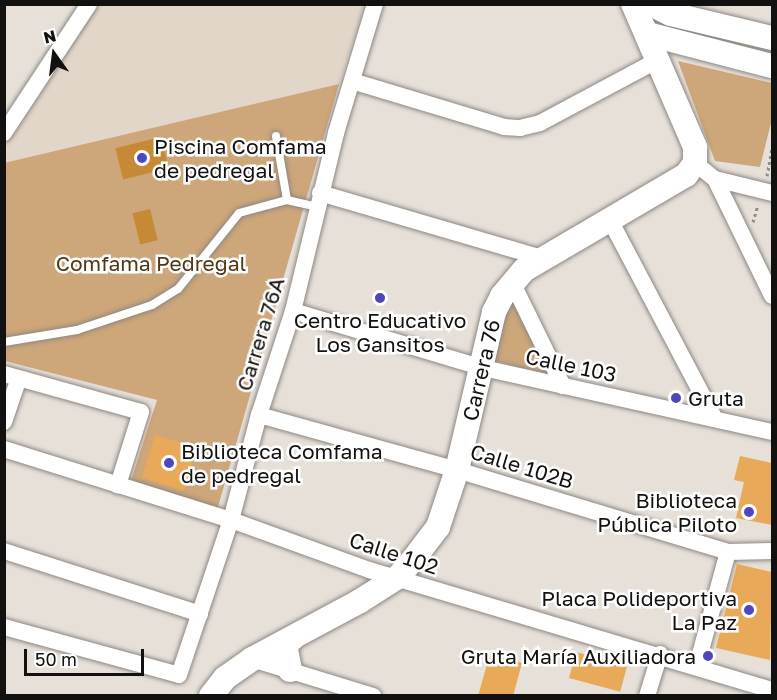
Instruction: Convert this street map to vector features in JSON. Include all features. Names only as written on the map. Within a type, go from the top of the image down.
[{"type":"street","points":[[4,133],[89,4]]},
{"type":"street","name":"Carrera 76A","points":[[4,627],[179,675],[231,520],[259,415],[293,311],[318,200],[375,4]]},
{"type":"street","points":[[633,4],[648,34],[695,147],[695,164],[715,179],[772,193]]},
{"type":"street","points":[[651,4],[671,14],[772,38]]},
{"type":"street","points":[[648,34],[772,66]]},
{"type":"street","points":[[352,81],[504,127],[520,128],[540,123],[658,60]]},
{"type":"street","name":"Carrera 76","points":[[211,696],[225,678],[252,659],[398,577],[438,527],[458,470],[494,312],[512,282],[542,258],[686,175],[695,164]]},
{"type":"street","points":[[715,179],[772,296]]},
{"type":"street","points":[[318,200],[542,258]]},
{"type":"street","points":[[610,220],[715,419]]},
{"type":"street","points":[[512,282],[563,386]]},
{"type":"street","name":"Calle 103","points":[[293,311],[483,368],[772,432]]},
{"type":"street","points":[[4,422],[12,376],[141,412],[118,485]]},
{"type":"street","name":"Calle 102B","points":[[259,415],[458,470],[728,552],[772,552]]},
{"type":"street","name":"Calle 102","points":[[4,449],[231,520],[398,577],[697,665],[772,690]]},
{"type":"street","points":[[4,551],[200,614]]},
{"type":"street","points":[[697,665],[728,552]]},
{"type":"street","points":[[290,670],[285,645],[293,638]]},
{"type":"street","points":[[647,696],[660,654]]},
{"type":"street","points":[[252,659],[373,696]]},
{"type":"lane","points":[[276,136],[287,200]]},
{"type":"lane","points":[[4,342],[77,330],[152,305],[178,289],[239,213],[287,200],[318,200]]},
{"type":"shaded area","points":[[96,5],[364,5],[339,84],[5,163],[4,146]]},
{"type":"shaded area","name":"Piscina Comfama de pedregal","points":[[161,137],[169,168],[123,179],[115,148]]},
{"type":"shaded area","points":[[150,209],[158,240],[140,244],[133,213]]},
{"type":"green space","points":[[678,61],[772,83],[772,119],[760,167],[715,161]]},
{"type":"green space","name":"Comfama Pedregal","points":[[339,84],[216,514],[128,490],[157,400],[5,361],[4,163]]},
{"type":"green space","points":[[513,290],[553,376],[484,358]]},
{"type":"building","name":"Biblioteca Comfama de pedregal","points":[[155,435],[197,448],[184,491],[142,478]]},
{"type":"building","points":[[740,456],[772,463],[772,525],[736,518],[744,482],[734,480]]},
{"type":"building","name":"Placa Polideportiva La Paz","points":[[737,564],[772,572],[770,660],[716,648]]},
{"type":"building","points":[[576,652],[627,666],[620,692],[569,678]]},
{"type":"building","points":[[490,654],[522,663],[513,696],[478,696]]},
{"type":"place","name":"Piscina Comfama de pedregal","points":[[142,158]]},
{"type":"place","name":"Centro Educativo Los Gansitos","points":[[380,298]]},
{"type":"place","name":"Gruta","points":[[676,398]]},
{"type":"place","name":"Biblioteca Comfama de pedregal","points":[[169,463]]},
{"type":"place","name":"Biblioteca Pública Piloto","points":[[749,512]]},
{"type":"place","name":"Placa Polideportiva La Paz","points":[[749,610]]},
{"type":"place","name":"Gruta María Auxiliadora","points":[[708,656]]}]
